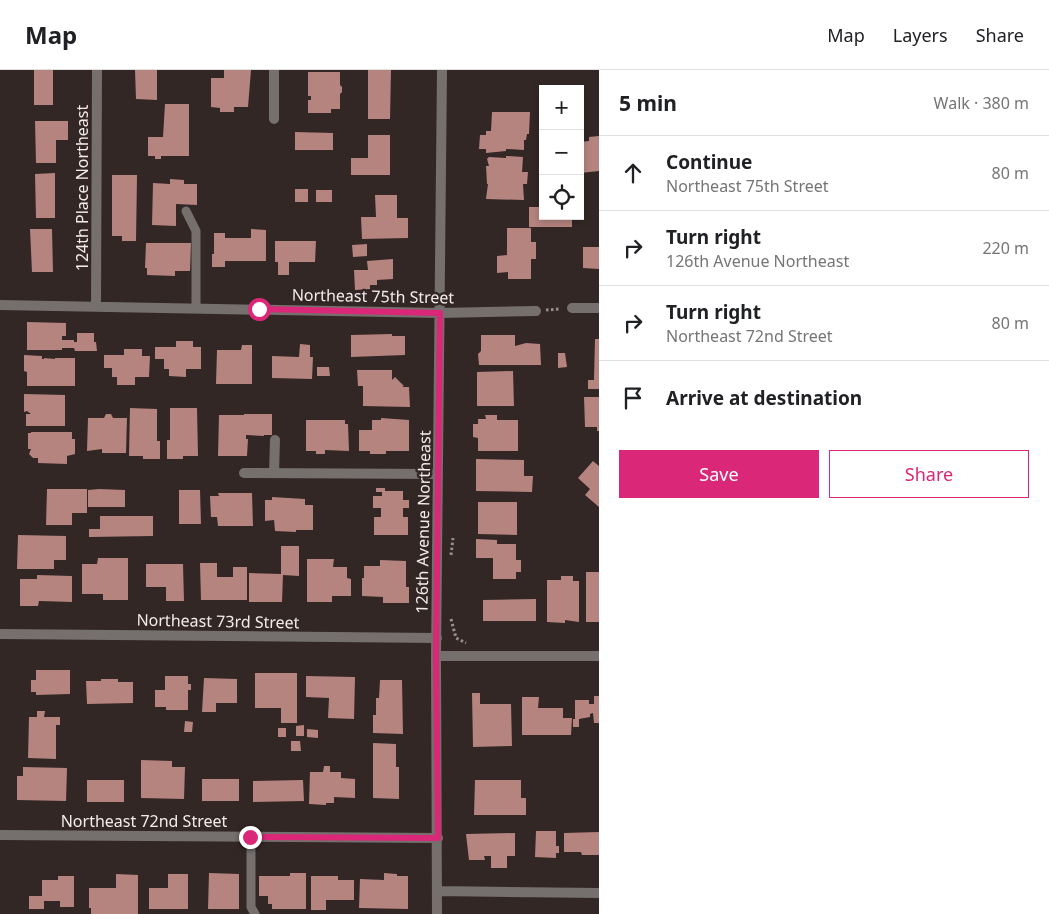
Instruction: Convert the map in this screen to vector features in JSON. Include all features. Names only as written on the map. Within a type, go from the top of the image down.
[{"type":"street","name":"124th Place Northeast","points":[[96,70],[96,306]]},
{"type":"street","points":[[274,70],[274,119]]},
{"type":"street","name":"126th Avenue Northeast","points":[[437,914],[436,638],[442,70]]},
{"type":"street","name":"Northeast 75th Street","points":[[0,305],[440,313],[536,311]]},
{"type":"street","points":[[572,308],[599,308]]},
{"type":"street","points":[[274,472],[275,440]]},
{"type":"street","points":[[244,473],[438,474]]},
{"type":"street","name":"Northeast 73rd Street","points":[[0,634],[436,638]]},
{"type":"street","points":[[436,656],[599,656]]},
{"type":"street","name":"Northeast 72nd Street","points":[[0,835],[438,838]]},
{"type":"street","points":[[437,891],[599,892]]},
{"type":"lane","points":[[186,211],[196,231],[196,308]]},
{"type":"lane","points":[[250,837],[251,906],[255,914]]},
{"type":"path","points":[[536,311],[572,308]]},
{"type":"path","points":[[450,564],[453,538]]},
{"type":"path","points":[[450,611],[450,620],[456,638],[466,643],[475,643]]},
{"type":"building","points":[[34,70],[53,70],[53,105],[34,105]]},
{"type":"building","points":[[135,70],[157,70],[157,100],[136,99]]},
{"type":"building","points":[[224,70],[251,70],[248,107],[234,107],[234,112],[220,112],[220,108],[211,107],[211,78],[224,78]]},
{"type":"building","points":[[368,70],[391,70],[390,119],[368,119]]},
{"type":"building","points":[[308,72],[340,72],[342,92],[340,94],[340,109],[331,109],[331,113],[308,113],[308,100],[311,100],[311,96],[308,96]]},
{"type":"building","points":[[165,104],[189,104],[189,156],[161,156],[161,159],[155,159],[155,156],[148,156],[148,137],[163,137]]},
{"type":"building","points":[[492,112],[530,112],[529,134],[527,134],[526,140],[524,140],[524,150],[506,149],[506,151],[486,153],[486,149],[479,149],[480,135],[486,135],[486,131],[491,131]]},
{"type":"building","points":[[35,121],[68,121],[68,140],[56,140],[56,163],[36,163]]},
{"type":"building","points":[[295,132],[333,133],[333,150],[295,150]]},
{"type":"building","points":[[368,135],[390,135],[390,175],[351,175],[351,158],[368,158]]},
{"type":"building","points":[[599,136],[599,171],[584,173],[584,142],[589,141],[589,137]]},
{"type":"building","points":[[506,156],[523,157],[522,172],[528,172],[527,184],[523,184],[524,200],[486,199],[488,184],[486,166],[489,166],[487,159],[489,157],[506,158]]},
{"type":"building","points":[[55,173],[55,218],[36,218],[35,174]]},
{"type":"building","points":[[112,175],[137,175],[136,241],[122,241],[122,236],[112,236]]},
{"type":"building","points":[[170,179],[184,180],[184,184],[197,184],[197,205],[176,204],[176,226],[152,225],[153,183],[170,184]]},
{"type":"building","points":[[295,189],[308,189],[308,202],[295,202]]},
{"type":"building","points":[[316,190],[332,190],[332,202],[316,202]]},
{"type":"building","points":[[375,195],[397,195],[397,218],[408,218],[408,238],[362,239],[361,217],[376,217]]},
{"type":"building","points":[[529,207],[539,207],[539,220],[572,220],[572,227],[529,227]]},
{"type":"building","points":[[507,228],[531,228],[531,242],[536,242],[536,259],[531,259],[531,279],[508,279],[508,272],[497,273],[497,256],[507,255]]},
{"type":"building","points":[[30,229],[52,229],[53,272],[32,272]]},
{"type":"building","points":[[251,229],[266,230],[266,261],[225,261],[225,267],[212,267],[214,233],[225,233],[225,238],[251,238]]},
{"type":"building","points":[[275,241],[316,241],[315,262],[289,262],[289,275],[278,275],[278,262],[275,262]]},
{"type":"building","points":[[146,243],[191,243],[190,271],[175,271],[175,276],[147,275],[147,268],[145,268]]},
{"type":"building","points":[[367,244],[367,256],[353,257],[352,245]]},
{"type":"building","points":[[583,247],[599,247],[599,269],[583,268]]},
{"type":"building","points":[[393,259],[393,279],[377,280],[377,285],[370,285],[370,289],[355,290],[354,270],[368,270],[367,261]]},
{"type":"building","points":[[27,322],[66,323],[66,336],[62,336],[62,340],[74,340],[74,342],[77,342],[77,333],[94,333],[97,351],[75,351],[74,348],[27,350]]},
{"type":"building","points":[[392,334],[392,336],[405,336],[405,355],[351,357],[351,335]]},
{"type":"building","points":[[481,335],[515,335],[515,346],[526,343],[540,344],[541,365],[479,365],[478,354],[481,351]]},
{"type":"building","points":[[595,339],[599,339],[599,389],[588,389],[588,380],[594,380]]},
{"type":"building","points":[[176,341],[193,341],[193,347],[201,347],[201,369],[186,369],[186,377],[169,376],[169,369],[164,369],[164,359],[155,359],[155,347],[176,347]]},
{"type":"building","points":[[300,344],[310,345],[310,357],[313,357],[312,379],[272,378],[272,356],[299,357]]},
{"type":"building","points":[[242,345],[252,345],[252,384],[216,384],[217,350],[241,350]]},
{"type":"building","points":[[124,349],[142,349],[142,356],[150,356],[149,377],[135,377],[135,385],[117,385],[117,377],[112,377],[112,368],[104,368],[104,355],[124,355]]},
{"type":"building","points":[[558,353],[565,353],[567,367],[558,368]]},
{"type":"building","points":[[24,355],[42,356],[42,359],[75,358],[75,386],[27,386],[27,372],[24,371]]},
{"type":"building","points":[[317,367],[329,367],[330,376],[317,376]]},
{"type":"building","points":[[357,370],[392,370],[392,380],[395,377],[404,386],[402,387],[409,387],[410,407],[363,406],[363,386],[358,386]]},
{"type":"building","points":[[513,371],[514,406],[477,406],[477,372]]},
{"type":"building","points":[[24,394],[65,395],[65,426],[26,426],[26,414],[31,414],[27,411],[24,412]]},
{"type":"building","points":[[584,397],[599,397],[599,431],[597,431],[597,427],[585,427]]},
{"type":"building","points":[[130,408],[157,409],[157,441],[160,441],[160,459],[143,459],[143,456],[129,456]]},
{"type":"building","points":[[170,408],[197,408],[198,456],[183,456],[183,459],[167,459],[167,440],[170,440]]},
{"type":"building","points":[[106,414],[111,414],[113,418],[127,418],[126,453],[102,453],[102,449],[87,451],[88,418],[104,418]]},
{"type":"building","points":[[272,414],[272,435],[246,435],[246,439],[248,439],[247,456],[218,456],[219,415]]},
{"type":"building","points":[[485,415],[497,415],[497,420],[518,420],[518,451],[478,451],[478,438],[473,437],[473,424],[478,424],[478,419],[486,419]]},
{"type":"building","points":[[381,418],[409,420],[409,451],[386,451],[386,454],[370,454],[370,451],[359,451],[359,430],[372,430],[372,420],[381,420]]},
{"type":"building","points":[[306,420],[345,420],[345,424],[348,424],[349,451],[325,450],[325,454],[316,454],[316,451],[306,451]]},
{"type":"building","points":[[72,432],[72,439],[75,439],[75,454],[67,456],[67,464],[38,463],[38,458],[33,458],[29,454],[31,449],[28,449],[28,433]]},
{"type":"building","points":[[476,459],[524,460],[524,476],[533,476],[532,492],[476,491]]},
{"type":"building","points":[[593,461],[599,466],[599,507],[585,495],[590,489],[578,478]]},
{"type":"building","points":[[376,488],[385,488],[385,491],[403,491],[403,500],[409,500],[409,508],[403,508],[403,517],[408,517],[408,535],[374,535],[374,517],[381,517],[381,508],[373,508],[373,496],[382,496],[382,492],[376,492]]},
{"type":"building","points":[[47,489],[87,489],[87,513],[72,513],[72,525],[46,525]]},
{"type":"building","points":[[88,490],[125,490],[125,507],[88,507]]},
{"type":"building","points":[[179,490],[200,490],[201,524],[179,524]]},
{"type":"building","points":[[218,493],[252,493],[253,526],[218,526],[217,517],[211,517],[210,496],[219,496]]},
{"type":"building","points":[[272,497],[305,499],[305,505],[313,505],[313,530],[296,530],[296,532],[275,531],[274,520],[265,521],[265,500],[272,500]]},
{"type":"building","points":[[478,502],[517,502],[517,535],[478,534]]},
{"type":"building","points":[[100,516],[153,516],[153,536],[89,537],[89,529],[100,529]]},
{"type":"building","points":[[18,535],[66,536],[66,560],[54,560],[54,569],[17,569]]},
{"type":"building","points":[[476,539],[497,540],[497,544],[516,544],[516,560],[521,560],[521,572],[516,572],[516,579],[493,579],[493,558],[476,558]]},
{"type":"building","points":[[281,546],[299,546],[299,576],[283,575],[282,602],[249,602],[249,573],[281,574]]},
{"type":"building","points":[[98,558],[128,558],[128,600],[103,600],[103,594],[82,594],[82,564],[97,564]]},
{"type":"building","points":[[307,559],[334,559],[333,567],[347,567],[347,578],[351,579],[351,596],[332,596],[332,602],[307,602]]},
{"type":"building","points":[[380,560],[406,561],[406,587],[409,587],[409,603],[383,603],[383,597],[362,596],[364,566],[380,566]]},
{"type":"building","points":[[200,563],[217,563],[217,577],[233,577],[233,567],[247,567],[247,600],[201,600]]},
{"type":"building","points":[[146,564],[183,564],[184,601],[166,601],[166,587],[146,587]]},
{"type":"building","points":[[586,572],[599,572],[599,622],[586,622]]},
{"type":"building","points":[[37,575],[72,576],[72,602],[39,601],[38,606],[20,606],[20,579],[37,579]]},
{"type":"building","points":[[561,576],[573,576],[573,581],[579,581],[579,622],[565,620],[565,623],[547,622],[547,580],[561,580]]},
{"type":"building","points":[[536,599],[536,621],[483,621],[483,600]]},
{"type":"building","points":[[36,670],[70,670],[70,694],[36,695],[36,692],[31,692],[31,680],[36,680]]},
{"type":"building","points":[[255,673],[297,673],[297,723],[281,723],[281,708],[255,708]]},
{"type":"building","points":[[165,676],[188,676],[188,684],[191,684],[191,690],[188,690],[188,710],[166,710],[166,707],[155,707],[155,690],[165,690]]},
{"type":"building","points":[[306,676],[355,677],[354,719],[328,718],[329,698],[306,697]]},
{"type":"building","points":[[204,678],[237,679],[237,703],[216,703],[216,712],[202,712]]},
{"type":"building","points":[[101,679],[118,679],[118,682],[133,682],[133,703],[87,704],[86,681],[101,681]]},
{"type":"building","points":[[380,680],[402,680],[403,734],[373,733],[373,715],[376,715],[376,698],[379,698]]},
{"type":"building","points":[[472,693],[480,693],[480,704],[511,704],[512,746],[473,747]]},
{"type":"building","points":[[594,696],[599,696],[599,723],[594,723],[593,713],[590,714],[590,717],[579,719],[579,727],[573,727],[575,700],[589,700],[589,704],[594,704]]},
{"type":"building","points":[[522,697],[539,697],[538,708],[563,708],[563,718],[572,718],[571,735],[522,735]]},
{"type":"building","points":[[37,711],[45,711],[44,717],[60,717],[60,725],[56,725],[56,759],[28,758],[29,717],[37,717]]},
{"type":"building","points":[[185,721],[193,722],[192,732],[184,732]]},
{"type":"building","points":[[304,725],[304,736],[296,736],[296,726]]},
{"type":"building","points":[[278,728],[286,728],[286,737],[278,737]]},
{"type":"building","points":[[307,729],[318,730],[318,738],[307,737]]},
{"type":"building","points":[[291,741],[300,741],[301,751],[291,751]]},
{"type":"building","points":[[373,743],[396,744],[396,767],[399,767],[399,799],[373,798]]},
{"type":"building","points":[[141,760],[172,761],[172,767],[185,767],[184,799],[141,798]]},
{"type":"building","points":[[324,766],[330,766],[330,772],[341,772],[341,778],[355,779],[355,798],[334,797],[334,803],[326,803],[326,805],[309,804],[310,772],[323,772]]},
{"type":"building","points":[[23,767],[67,768],[66,801],[17,800],[17,776],[23,776]]},
{"type":"building","points":[[202,779],[239,779],[239,801],[202,801]]},
{"type":"building","points":[[87,780],[124,780],[124,802],[87,802]]},
{"type":"building","points":[[303,780],[304,801],[253,802],[253,781]]},
{"type":"building","points":[[475,780],[521,780],[521,798],[526,798],[526,815],[474,815]]},
{"type":"building","points":[[536,831],[556,831],[556,846],[559,846],[559,853],[556,853],[556,858],[535,857]]},
{"type":"building","points":[[599,832],[599,855],[564,852],[564,833]]},
{"type":"building","points":[[515,833],[515,856],[507,856],[507,868],[491,868],[491,856],[484,856],[485,860],[469,860],[466,834]]},
{"type":"building","points":[[209,873],[239,874],[239,909],[208,909]]},
{"type":"building","points":[[290,873],[306,873],[306,909],[272,909],[272,904],[268,904],[268,896],[259,896],[259,876],[290,876]]},
{"type":"building","points":[[384,873],[408,876],[408,909],[359,908],[360,879],[384,880]]},
{"type":"building","points":[[116,874],[138,875],[138,914],[91,914],[91,908],[89,908],[89,888],[116,888]]},
{"type":"building","points":[[168,874],[188,874],[188,909],[149,909],[149,888],[168,888]]},
{"type":"building","points":[[58,876],[74,876],[74,907],[60,907],[60,901],[44,901],[44,909],[29,909],[29,896],[42,896],[42,880],[58,880]]},
{"type":"building","points":[[311,876],[338,876],[338,880],[354,880],[354,900],[326,900],[326,910],[311,910]]},
{"type":"route","points":[[250,837],[438,838],[436,656],[440,313],[259,309]]}]
